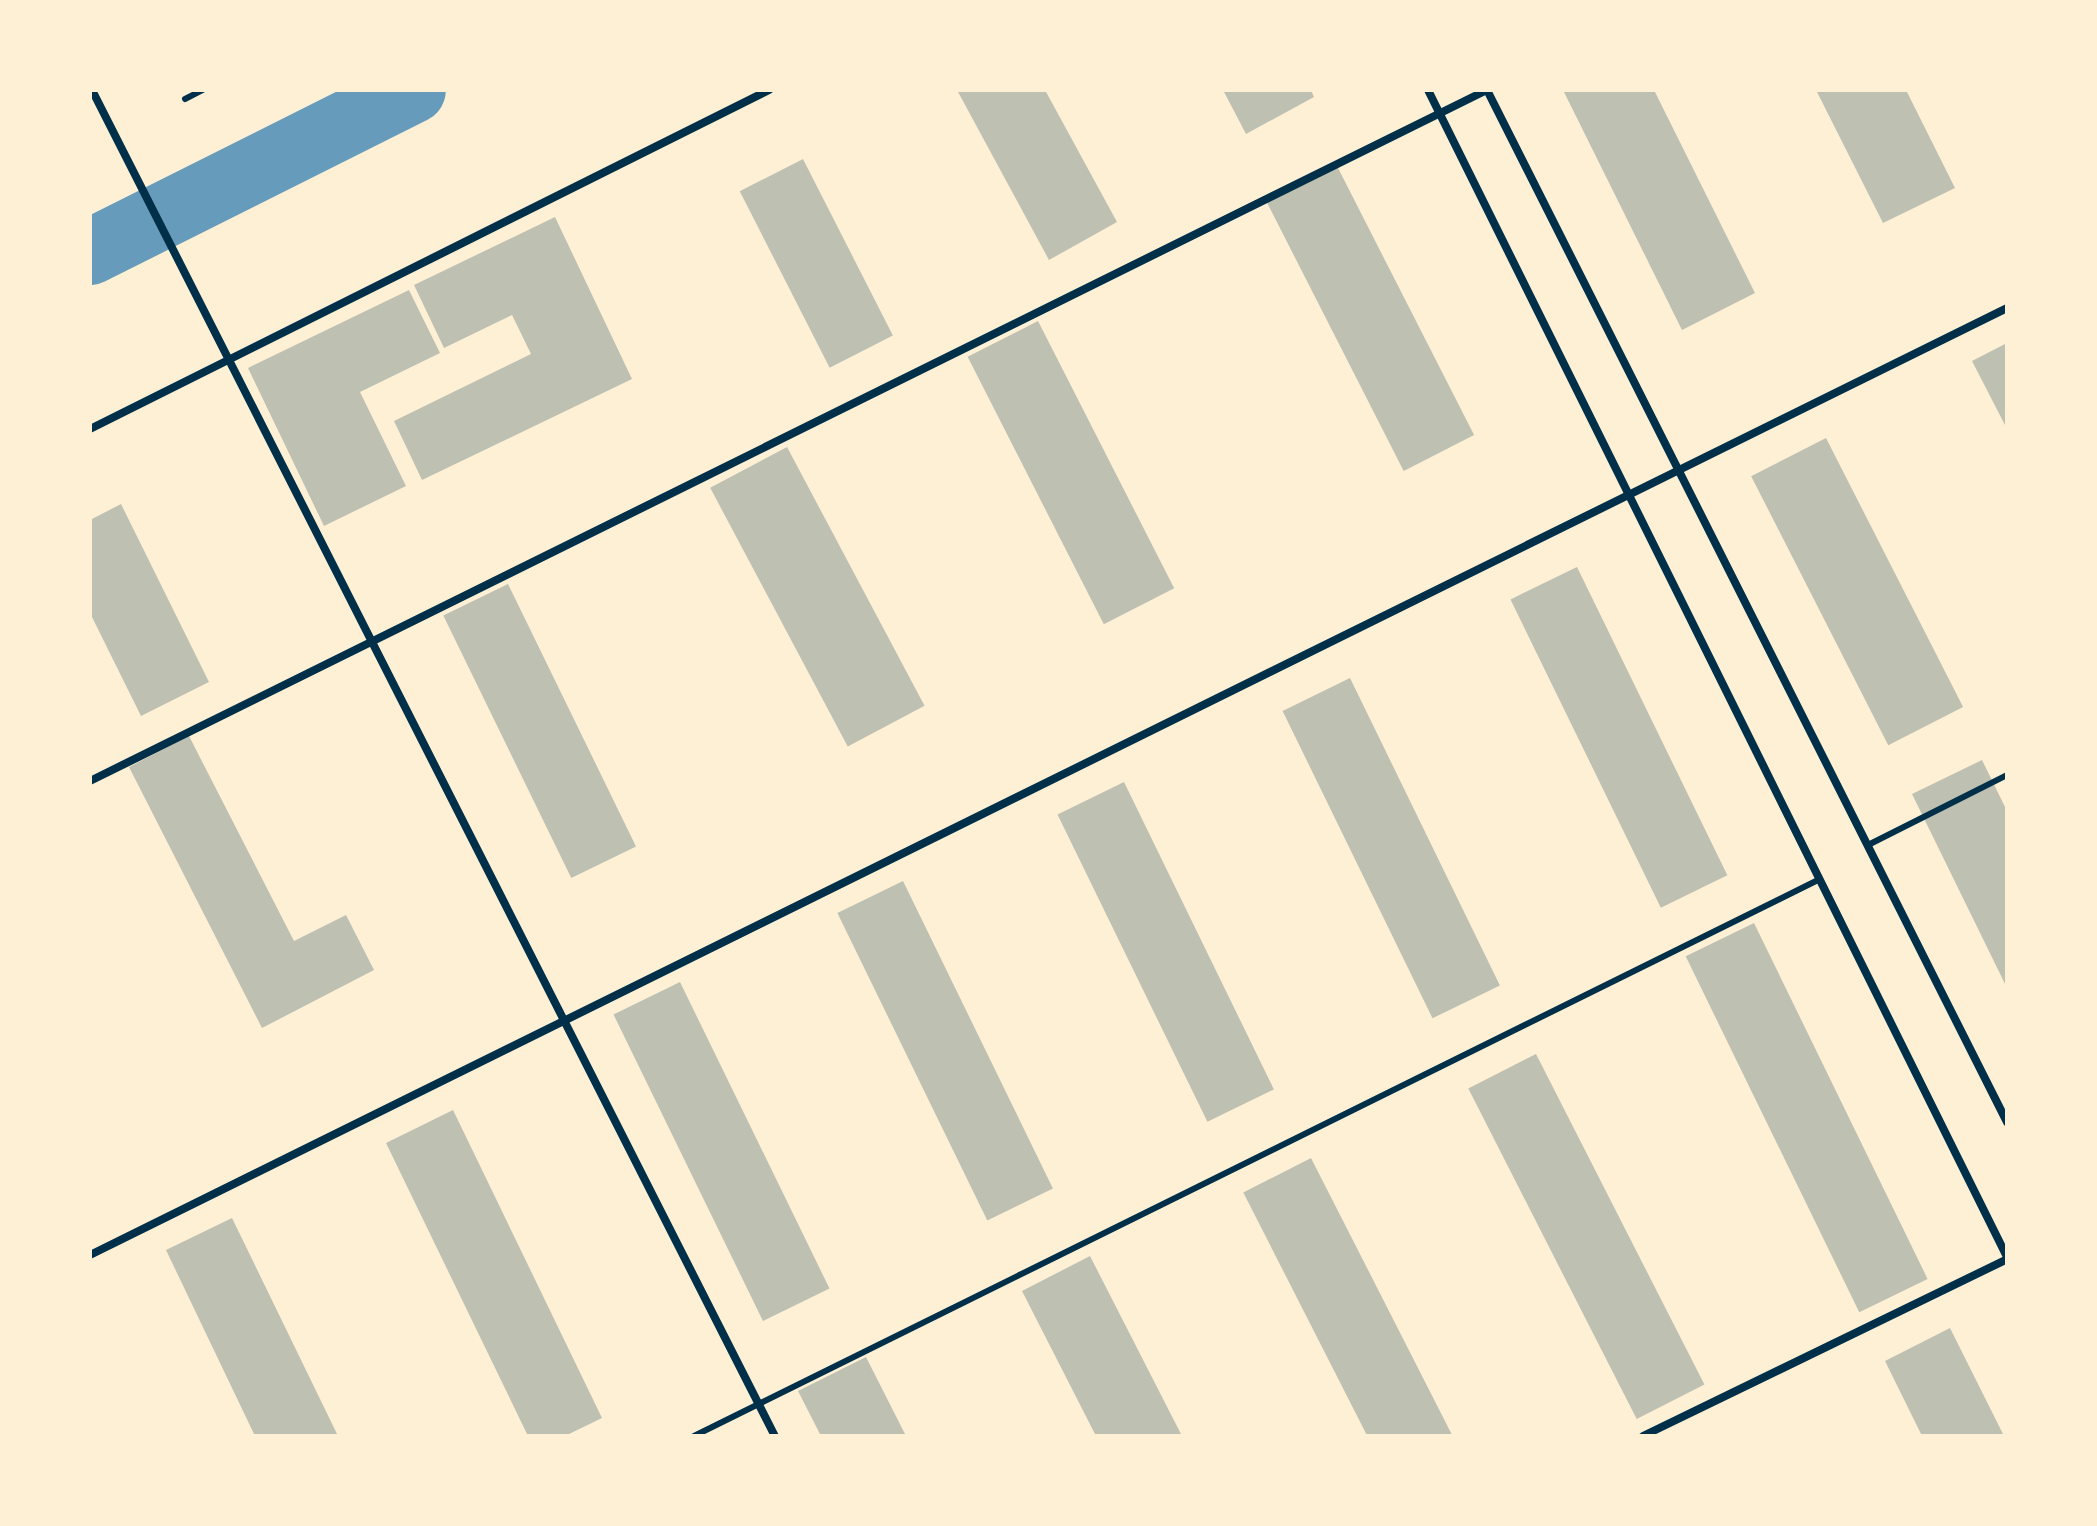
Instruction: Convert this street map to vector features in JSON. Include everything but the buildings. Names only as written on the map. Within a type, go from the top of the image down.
[{"type":"street","points":[[90,429],[769,90]]},
{"type":"street","points":[[1428,90],[2007,1258],[1643,1436]]},
{"type":"street","points":[[90,781],[1487,90],[2007,1122]]},
{"type":"street","points":[[94,93],[560,1023],[775,1436]]},
{"type":"street","points":[[90,1255],[2007,308]]},
{"type":"lane","points":[[185,99],[203,90]]},
{"type":"lane","points":[[1868,845],[2007,775]]},
{"type":"lane","points":[[694,1436],[1818,880]]},
{"type":"waterway","points":[[90,252],[413,90]]}]
